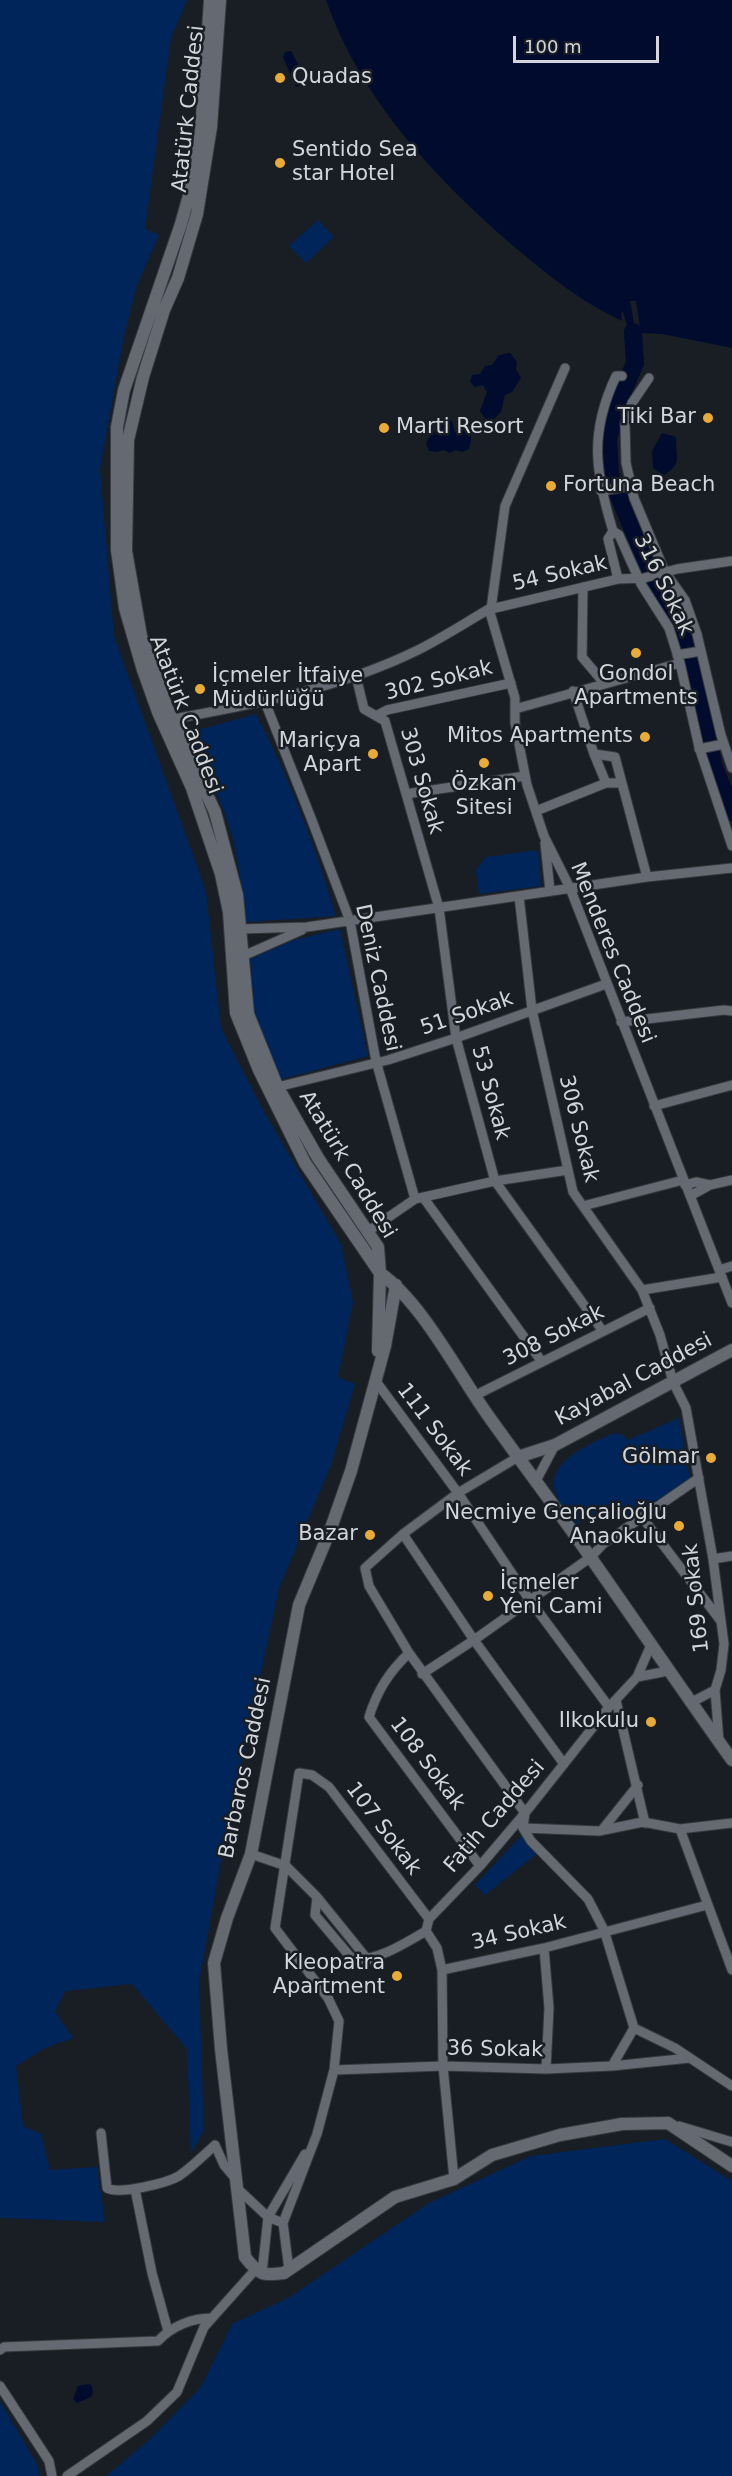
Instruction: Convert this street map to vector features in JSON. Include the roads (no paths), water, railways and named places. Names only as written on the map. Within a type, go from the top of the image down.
[{"type":"street","name":"Atatürk Caddesi","points":[[210,0],[201,132],[194,181],[124,390],[117,427],[117,550],[125,608],[158,712],[203,815],[221,874],[229,912],[243,956],[248,1014],[273,1088],[378,1247],[380,1273],[376,1375]]},
{"type":"street","name":"Atatürk Caddesi","points":[[220,0],[211,127],[197,214],[178,278],[143,377],[128,440],[126,551],[141,636],[172,719],[215,812],[237,895],[235,931],[231,950],[236,1013],[273,1088],[305,1162],[380,1273],[396,1285],[410,1301],[474,1396],[591,1557],[690,1703],[732,1760]]},
{"type":"street","points":[[490,609],[505,506],[565,368]]},
{"type":"street","name":"316 Sokak","points":[[619,376],[600,420],[596,444],[603,491],[613,531],[619,535],[669,628],[680,657],[702,748],[732,846]]},
{"type":"street","points":[[649,378],[632,403],[626,423],[627,487],[661,574],[685,600],[721,745],[732,768]]},
{"type":"street","points":[[603,491],[627,487]]},
{"type":"street","points":[[613,531],[608,539],[618,579]]},
{"type":"street","name":"54 Sokak","points":[[172,719],[265,702],[356,676],[417,650],[490,609],[618,579],[641,578],[732,561]]},
{"type":"street","points":[[583,587],[582,657],[604,683]]},
{"type":"street","name":"Menderes Caddesi","points":[[490,609],[511,683],[515,723],[525,776],[544,836],[570,888],[732,1303]]},
{"type":"street","points":[[515,708],[604,683],[698,651]]},
{"type":"street","name":"303 Sokak","points":[[356,676],[364,709],[385,721],[439,908]]},
{"type":"street","name":"302 Sokak","points":[[376,716],[387,710],[511,683]]},
{"type":"street","points":[[573,691],[606,783]]},
{"type":"street","name":"Deniz Caddesi","points":[[265,702],[312,818],[350,921],[376,1061],[419,1198],[543,1362]]},
{"type":"street","points":[[702,748],[721,745]]},
{"type":"street","points":[[594,754],[615,757],[647,877]]},
{"type":"street","points":[[406,794],[525,776]]},
{"type":"street","points":[[536,811],[606,783],[622,783]]},
{"type":"street","points":[[544,836],[550,891]]},
{"type":"street","points":[[235,931],[307,927],[647,877],[732,868]]},
{"type":"street","name":"306 Sokak","points":[[519,896],[532,1010],[573,1192],[642,1290],[660,1335],[674,1382]]},
{"type":"street","name":"53 Sokak","points":[[439,908],[456,1038],[495,1181]]},
{"type":"street","points":[[231,950],[243,956],[307,927]]},
{"type":"street","name":"51 Sokak","points":[[273,1088],[376,1061],[388,1060],[606,984]]},
{"type":"street","points":[[621,1022],[732,1011]]},
{"type":"street","points":[[654,1106],[732,1085]]},
{"type":"street","points":[[367,1232],[419,1198],[495,1181],[568,1170]]},
{"type":"street","points":[[690,1197],[710,1185],[732,1180]]},
{"type":"street","points":[[495,1181],[602,1330]]},
{"type":"street","points":[[583,1206],[684,1183],[696,1182],[710,1185]]},
{"type":"street","points":[[642,1290],[720,1273],[732,1266]]},
{"type":"street","name":"Barbaros Caddesi","points":[[258,2272],[246,2257],[221,2049],[214,1963],[227,1918],[251,1854],[299,1605],[331,1528],[351,1471],[385,1346],[396,1285]]},
{"type":"street","name":"308 Sokak","points":[[474,1396],[650,1308]]},
{"type":"street","name":"Kayabal Caddesi","points":[[518,1457],[555,1445],[732,1350]]},
{"type":"street","name":"111 Sokak","points":[[376,1375],[529,1599],[613,1703]]},
{"type":"street","name":"169 Sokak","points":[[674,1382],[686,1408],[713,1558],[724,1644],[721,1670],[715,1690],[719,1742]]},
{"type":"street","points":[[536,1481],[555,1445]]},
{"type":"street","points":[[518,1457],[458,1493],[403,1534],[365,1568],[369,1586],[423,1674],[525,1812],[523,1828],[531,1841],[588,1899],[604,1930],[634,2028],[675,2048],[732,2086]]},
{"type":"street","points":[[423,1674],[591,1557],[603,1544],[699,1478]]},
{"type":"street","points":[[642,1517],[721,1622]]},
{"type":"street","points":[[403,1534],[474,1640],[564,1764]]},
{"type":"street","points":[[713,1558],[732,1556]]},
{"type":"street","name":"Fatih Caddesi","points":[[426,1931],[429,1919],[480,1866],[613,1703],[637,1677],[651,1645]]},
{"type":"street","name":"108 Sokak","points":[[409,1653],[394,1667],[376,1695],[369,1718],[480,1866]]},
{"type":"street","points":[[721,1670],[732,1670]]},
{"type":"street","points":[[637,1677],[668,1671]]},
{"type":"street","points":[[690,1703],[715,1690]]},
{"type":"street","points":[[613,1703],[638,1785],[645,1823]]},
{"type":"street","name":"107 Sokak","points":[[284,1865],[299,1773],[312,1775],[329,1787],[429,1919]]},
{"type":"street","points":[[602,1830],[638,1785]]},
{"type":"street","points":[[523,1828],[602,1830],[645,1823],[680,1829],[732,1823]]},
{"type":"street","points":[[680,1829],[732,1970]]},
{"type":"street","points":[[251,1854],[284,1865],[317,1897],[315,1915],[353,1960],[368,1960],[390,1952],[426,1931],[437,1948],[442,1970],[444,2066],[454,2179]]},
{"type":"street","points":[[284,1865],[275,1928],[328,1998],[339,2021],[334,2070],[317,2134],[283,2223],[287,2271]]},
{"type":"street","name":"34 Sokak","points":[[442,1970],[544,1948],[604,1930],[707,1905]]},
{"type":"street","points":[[544,1948],[549,2008],[546,2069]]},
{"type":"street","points":[[612,2066],[634,2028]]},
{"type":"street","name":"36 Sokak","points":[[334,2070],[444,2066],[546,2069],[612,2066],[690,2058]]},
{"type":"street","points":[[668,2123],[732,2166]]},
{"type":"street","points":[[258,2272],[266,2275],[287,2271],[395,2197],[454,2179],[492,2155],[560,2135],[622,2124],[668,2123],[732,2142]]},
{"type":"street","points":[[101,2133],[107,2188],[113,2192],[135,2189],[178,2177],[215,2145],[224,2165],[237,2184],[268,2217],[283,2223]]},
{"type":"street","points":[[67,2476],[147,2421],[177,2392],[204,2327],[258,2272],[268,2217],[317,2134]]},
{"type":"street","points":[[135,2189],[152,2273],[168,2331]]},
{"type":"street","points":[[0,2350],[4,2347],[158,2341],[168,2331],[198,2318],[212,2318]]},
{"type":"street","points":[[0,2386],[49,2461],[52,2476]]},
{"type":"waterway","points":[[633,332],[635,363],[623,391],[608,439],[610,474],[659,592],[681,622],[714,767],[732,812]]},
{"type":"place","name":"Quadas","points":[[280,78]]},
{"type":"place","name":"Sentido Sea star Hotel","points":[[280,163]]},
{"type":"place","name":"Tiki Bar","points":[[708,418]]},
{"type":"place","name":"Marti Resort","points":[[384,428]]},
{"type":"place","name":"Fortuna Beach","points":[[551,486]]},
{"type":"place","name":"Gondol Apartments","points":[[636,653]]},
{"type":"place","name":"İçmeler İtfaiye Müdürlüğü","points":[[200,689]]},
{"type":"place","name":"Mitos Apartments","points":[[645,737]]},
{"type":"place","name":"Mariçya Apart","points":[[373,754]]},
{"type":"place","name":"Özkan Sitesi","points":[[484,763]]},
{"type":"place","name":"Gölmar","points":[[711,1458]]},
{"type":"place","name":"Necmiye Gençalioğlu Anaokulu","points":[[679,1526]]},
{"type":"place","name":"Bazar","points":[[370,1535]]},
{"type":"place","name":"İçmeler Yeni Cami","points":[[488,1596]]},
{"type":"place","name":"Ilkokulu","points":[[651,1722]]},
{"type":"place","name":"Kleopatra Apartment","points":[[397,1976]]}]
